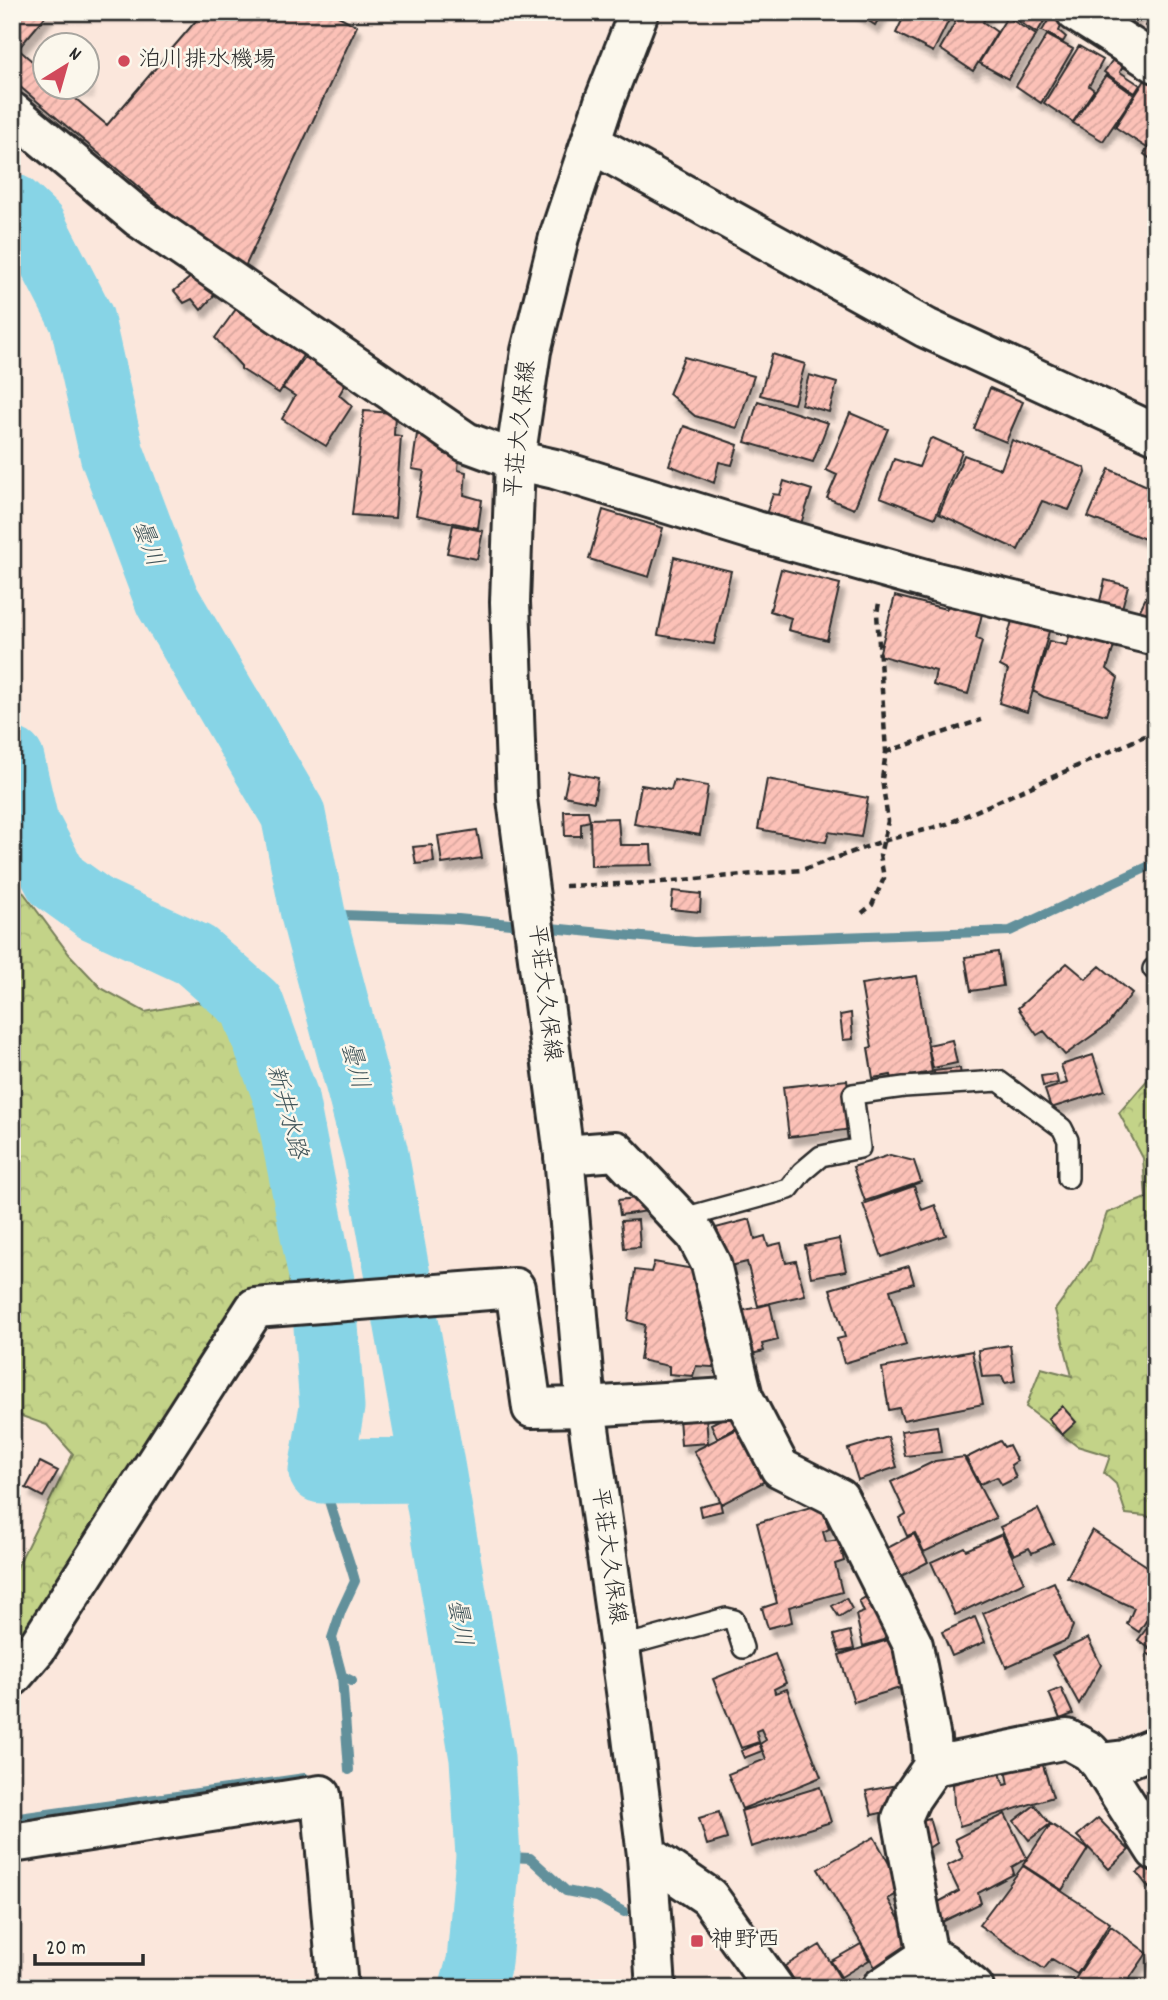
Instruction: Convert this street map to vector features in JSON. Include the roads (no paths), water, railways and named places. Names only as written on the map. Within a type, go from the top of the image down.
[{"type":"street","name":"平荘大久保線","points":[[639,12],[604,102],[559,237],[531,351],[515,460],[510,629],[517,799],[543,895],[538,958],[564,1155],[586,1406],[647,1855],[656,1988]]},
{"type":"street","points":[[1076,12],[1156,63]]},
{"type":"street","points":[[12,112],[138,217],[466,442],[515,460],[555,469],[936,582],[1156,636]]},
{"type":"street","points":[[591,144],[926,328],[1156,434]]},
{"type":"street","points":[[564,1155],[615,1151],[696,1235],[711,1264],[743,1396],[780,1468],[839,1498],[913,1645],[931,1739],[933,1766],[911,1798],[902,1818],[928,1956]]},
{"type":"street","points":[[12,1677],[36,1649],[255,1308],[515,1289],[532,1408],[743,1396]]},
{"type":"street","points":[[933,1766],[1067,1739],[1089,1751],[1100,1763],[1156,1851]]},
{"type":"street","points":[[1100,1763],[1125,1759],[1156,1747]]},
{"type":"street","points":[[12,1843],[321,1795],[338,1988]]},
{"type":"street","points":[[647,1855],[709,1897],[774,1988]]},
{"type":"street","points":[[881,1988],[928,1956]]},
{"type":"street","points":[[928,1956],[943,1963],[974,1988]]},
{"type":"lane","points":[[680,1219],[789,1189],[802,1172],[821,1156],[860,1148],[853,1094],[904,1087],[999,1081],[1062,1128],[1068,1140],[1068,1178]]},
{"type":"lane","points":[[620,1647],[726,1618],[734,1620],[743,1648]]},
{"type":"waterway","name":"曇川","points":[[12,206],[34,227],[82,320],[112,454],[167,600],[293,814],[313,914],[376,1154],[482,1758],[488,1856],[479,1962],[472,1988]]},
{"type":"waterway","name":"新井水路","points":[[12,760],[26,822],[57,881],[96,909],[195,955],[252,1005],[286,1098],[323,1286],[332,1407],[321,1471],[433,1470]]},
{"type":"waterway","points":[[313,914],[458,919],[694,942],[1010,931],[1156,863]]},
{"type":"waterway","points":[[321,1471],[355,1581],[332,1638],[342,1676],[352,1681]]},
{"type":"waterway","points":[[342,1676],[349,1770]]},
{"type":"waterway","points":[[12,1819],[305,1778]]},
{"type":"waterway","points":[[488,1856],[530,1858],[566,1891],[597,1897],[624,1912]]},
{"type":"place","name":"泊川排水機場","points":[[124,61]]},
{"type":"place","name":"神野西","points":[[697,1941]]}]
